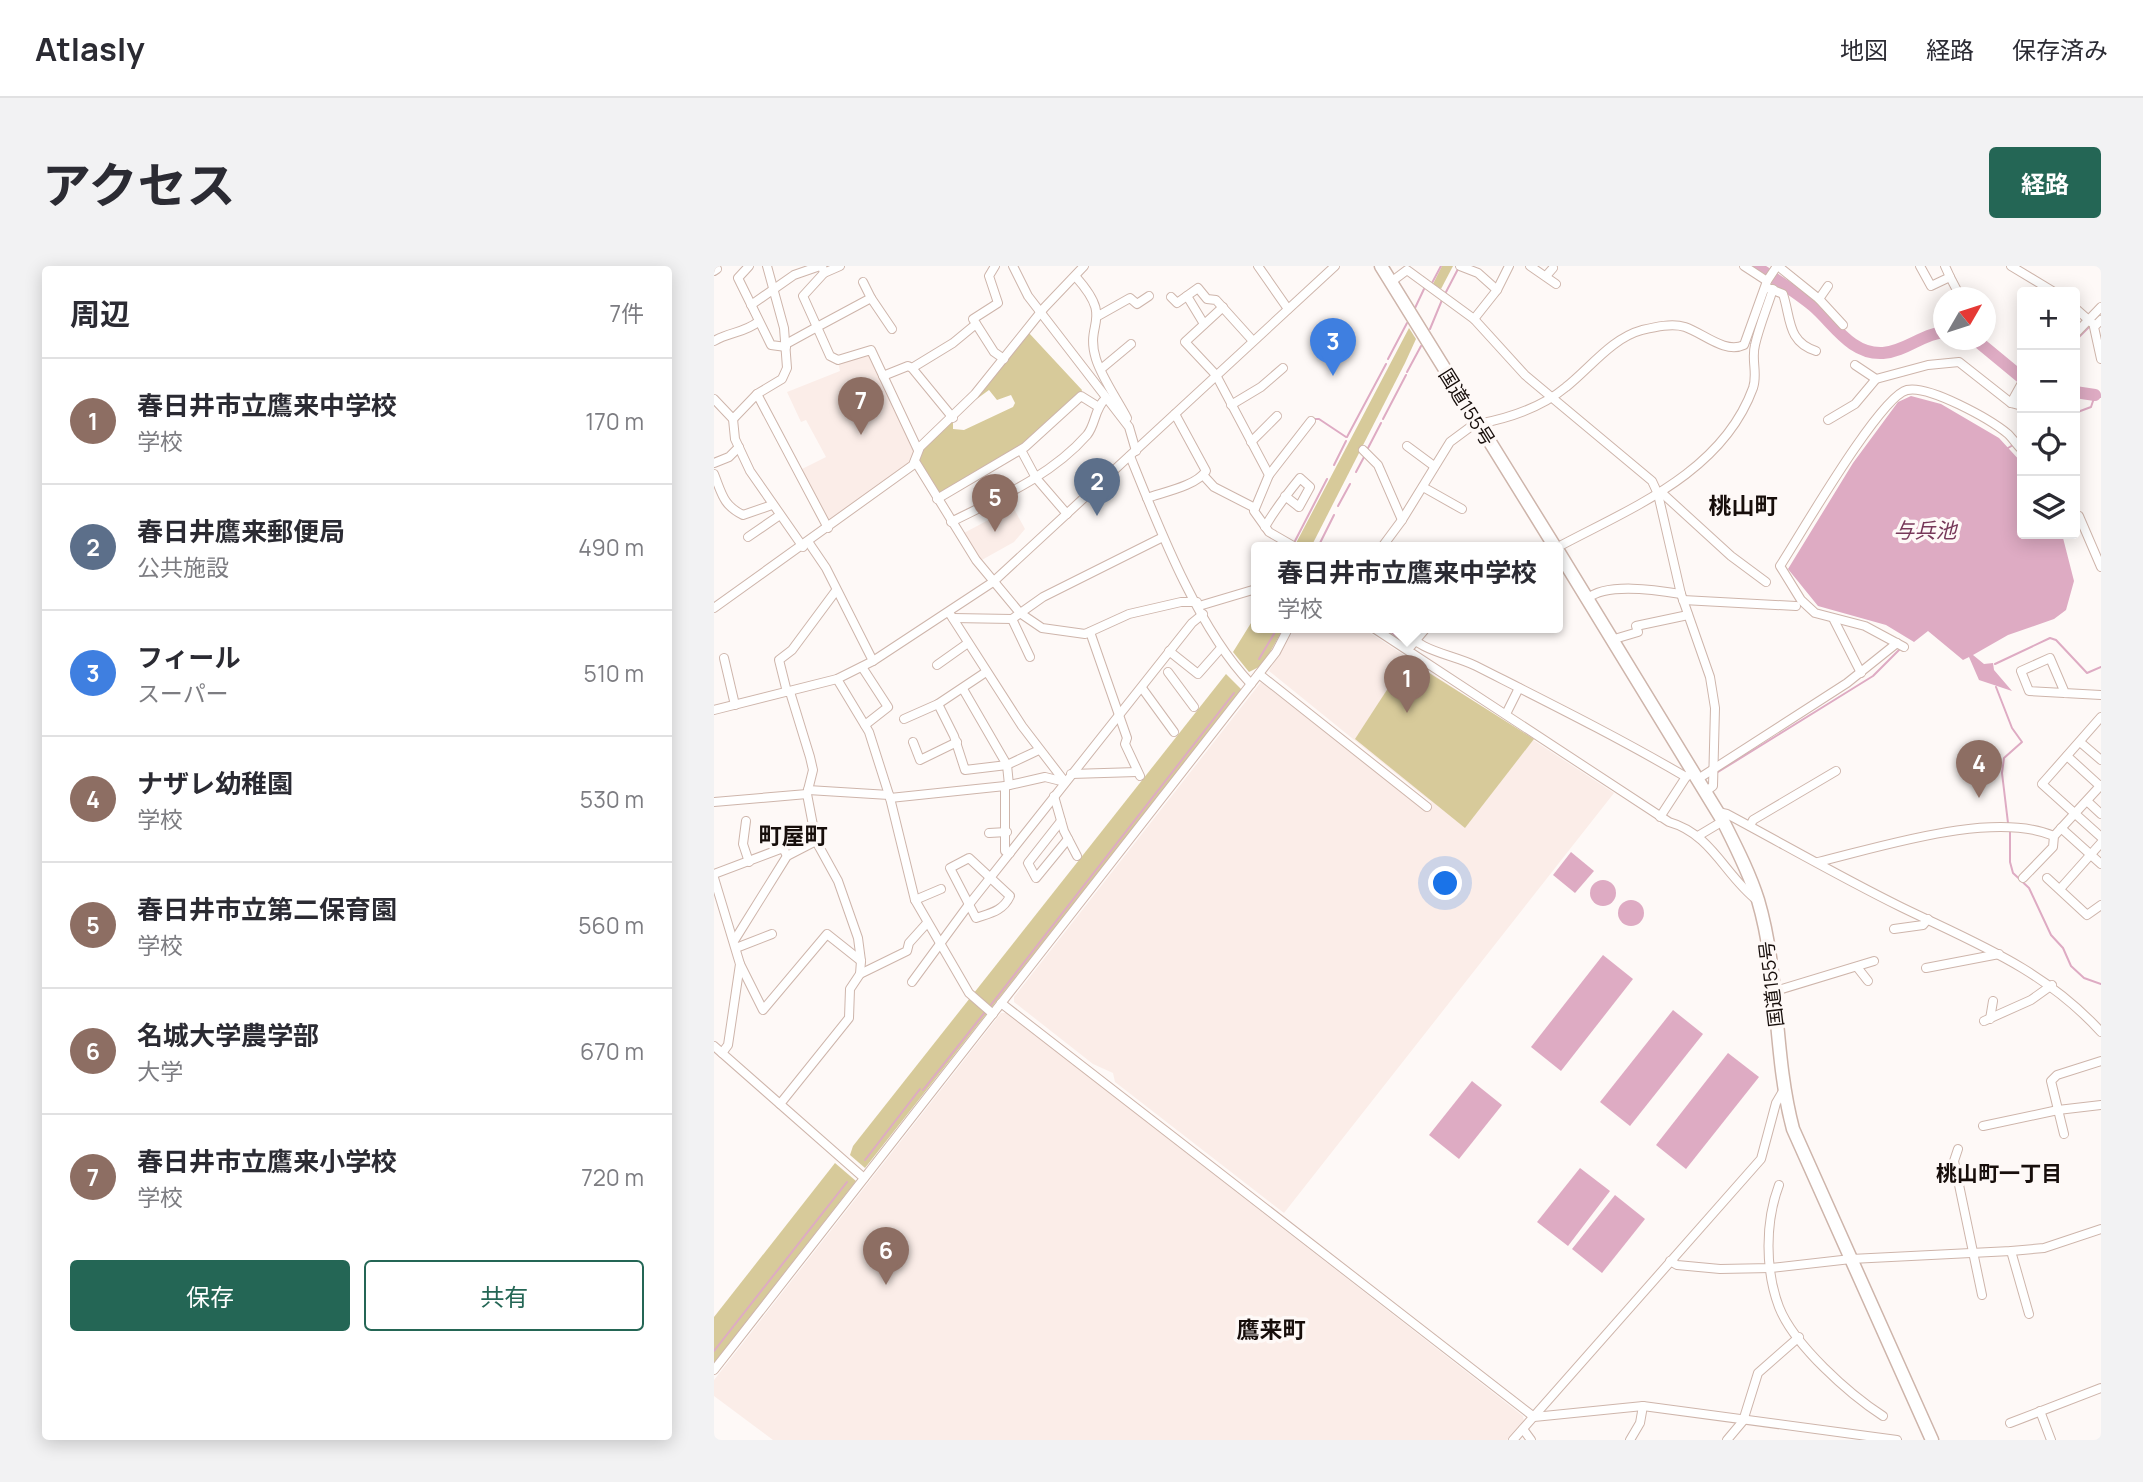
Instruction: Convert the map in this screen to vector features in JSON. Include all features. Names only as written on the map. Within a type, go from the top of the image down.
[{"type":"highway","name":"国道155号","points":[[1381,266],[1553,542]]},
{"type":"highway","name":"国道155号","points":[[1563,559],[1692,776],[1721,816],[1758,901],[1783,1091],[1805,1161],[1932,1440]]},
{"type":"street","points":[[749,266],[738,278],[771,345],[786,345],[872,298]]},
{"type":"street","points":[[733,419],[757,394],[785,374],[786,345],[776,289],[767,266]]},
{"type":"street","points":[[751,305],[794,275],[840,266]]},
{"type":"street","points":[[995,266],[989,276],[998,303],[974,319],[994,352],[1003,359]]},
{"type":"street","points":[[1013,266],[1041,313],[1129,427]]},
{"type":"street","points":[[1258,266],[1288,309]]},
{"type":"street","points":[[714,710],[837,679],[951,615],[993,582],[1335,266]]},
{"type":"street","points":[[1460,266],[1474,268],[1497,290]]},
{"type":"street","points":[[1474,319],[1497,290],[1509,266]]},
{"type":"street","points":[[1530,266],[1556,284]]},
{"type":"street","points":[[1744,266],[1783,294],[1796,339],[1804,347],[1816,351]]},
{"type":"street","points":[[1386,542],[1458,433],[1478,423],[1516,415],[1552,397],[1609,348],[1642,330],[1684,327],[1731,348],[1744,345],[1777,266],[1819,299],[1843,325]]},
{"type":"street","points":[[1920,266],[1931,286],[1950,277]]},
{"type":"street","points":[[1945,266],[1955,287]]},
{"type":"street","points":[[2011,266],[2046,287]]},
{"type":"street","points":[[822,268],[803,296],[830,356],[838,360],[871,350],[918,450]]},
{"type":"street","points":[[1391,282],[1405,268],[1474,319],[1514,365],[1652,481],[1660,494],[1682,597],[1710,677],[1715,708],[1714,766],[1713,786],[1705,792]]},
{"type":"street","points":[[1546,276],[1553,268]]},
{"type":"street","points":[[714,608],[806,545],[915,461],[918,450],[953,419],[1080,270],[1098,316],[1095,358],[1129,427],[1133,453],[1163,537],[1221,648],[1251,684]]},
{"type":"street","points":[[863,282],[892,329]]},
{"type":"street","points":[[1563,546],[1660,494],[1707,456],[1731,430],[1746,404],[1757,370],[1755,346],[1769,286]]},
{"type":"street","points":[[1819,299],[1828,286]]},
{"type":"street","points":[[1171,297],[1177,303],[1198,288],[1207,299],[1216,300],[1253,341]]},
{"type":"street","points":[[1098,316],[1130,298],[1137,304],[1149,296]]},
{"type":"street","points":[[1187,296],[1204,324]]},
{"type":"street","points":[[1223,307],[1185,342],[1216,375],[1269,475]]},
{"type":"street","points":[[2101,307],[2097,323],[2101,359]]},
{"type":"street","points":[[2080,311],[2097,323]]},
{"type":"street","points":[[714,341],[725,334],[746,330],[758,322]]},
{"type":"street","points":[[2080,332],[2097,323]]},
{"type":"street","points":[[912,368],[925,357],[953,343],[976,324]]},
{"type":"street","points":[[1101,369],[1131,344]]},
{"type":"street","points":[[1828,420],[1855,404],[1876,379],[1928,365],[1959,362],[2011,403],[2017,405]]},
{"type":"street","points":[[1855,365],[1876,379]]},
{"type":"street","points":[[883,376],[908,366],[912,368],[953,419]]},
{"type":"street","points":[[1231,405],[1261,387],[1283,368]]},
{"type":"street","points":[[1660,817],[1692,776],[1714,766],[1861,673],[1900,645],[1865,626],[1815,613],[1801,600],[1780,566],[1855,448],[1892,397],[1912,389],[1943,397],[2017,445]]},
{"type":"street","points":[[2011,403],[2017,392]]},
{"type":"street","points":[[757,394],[828,528]]},
{"type":"street","points":[[937,499],[1021,450],[1082,396],[1097,406]]},
{"type":"street","points":[[951,522],[1036,478],[1089,433],[1097,406],[1106,398]]},
{"type":"street","points":[[714,399],[718,409],[733,419],[739,447],[772,505],[825,568],[835,592],[873,661]]},
{"type":"street","points":[[1147,498],[1203,475],[1206,471],[1175,414]]},
{"type":"street","points":[[1251,442],[1277,416]]},
{"type":"street","points":[[1288,542],[1265,527],[1254,511],[1269,475],[1311,421]]},
{"type":"street","points":[[1407,446],[1434,466]]},
{"type":"street","points":[[714,463],[729,457],[739,447]]},
{"type":"street","points":[[1021,450],[1036,478],[1067,514]]},
{"type":"street","points":[[1363,450],[1378,465],[1402,520]]},
{"type":"street","points":[[915,461],[951,522],[993,582],[1020,613],[1042,628],[1074,634],[1090,632],[1153,607],[1199,607],[1251,591]]},
{"type":"street","points":[[714,474],[721,496],[733,510],[743,515],[772,505]]},
{"type":"street","points":[[1203,475],[1214,487],[1255,508]]},
{"type":"street","points":[[1423,487],[1462,509]]},
{"type":"street","points":[[1660,494],[1680,506],[1731,556],[1766,582]]},
{"type":"street","points":[[1265,527],[1285,496]]},
{"type":"street","points":[[748,537],[780,515]]},
{"type":"street","points":[[2080,518],[2099,555],[2101,567]]},
{"type":"street","points":[[951,615],[1012,618],[1042,597],[1163,537]]},
{"type":"street","points":[[1587,599],[1595,592],[1645,589],[1682,597],[1796,606]]},
{"type":"street","points":[[780,1104],[849,1017],[850,989],[860,974],[858,938],[838,881],[816,841],[808,792],[813,770],[779,660],[793,650],[835,592]]},
{"type":"street","points":[[912,982],[967,906],[1169,651],[1199,607]]},
{"type":"street","points":[[951,615],[1038,750],[1068,778]]},
{"type":"street","points":[[1611,640],[1637,632],[1636,626],[1688,615]]},
{"type":"street","points":[[1012,618],[1030,657]]},
{"type":"street","points":[[1834,620],[1861,673]]},
{"type":"street","points":[[714,802],[808,792],[889,796],[1007,785],[1045,777],[1139,774],[1125,744],[1127,738],[1090,632]]},
{"type":"street","points":[[714,1370],[1259,674],[1276,652],[1286,633]]},
{"type":"street","points":[[1381,633],[1660,817],[1686,827],[1710,846],[1740,887],[1758,901]]},
{"type":"street","points":[[1406,633],[1427,650],[1471,664],[1692,776]]},
{"type":"street","points":[[1408,651],[1422,633]]},
{"type":"street","points":[[937,665],[968,643]]},
{"type":"street","points":[[1169,651],[1198,674],[1221,648]]},
{"type":"street","points":[[724,658],[735,705]]},
{"type":"street","points":[[2065,693],[2050,658],[2021,671],[2029,691],[2065,693],[2101,695]]},
{"type":"street","points":[[862,667],[888,707],[865,725]]},
{"type":"street","points":[[904,719],[938,704],[986,672]]},
{"type":"street","points":[[1168,673],[1194,708]]},
{"type":"street","points":[[1259,674],[1427,807]]},
{"type":"street","points":[[837,679],[865,725],[889,796],[915,900],[969,993],[993,1013]]},
{"type":"street","points":[[1142,688],[1174,732]]},
{"type":"street","points":[[1506,714],[1519,688]]},
{"type":"street","points":[[963,689],[1007,765],[1005,851],[1010,853]]},
{"type":"street","points":[[938,704],[968,771],[1007,765],[1038,750]]},
{"type":"street","points":[[2099,723],[2042,784],[2101,837]]},
{"type":"street","points":[[914,742],[920,760],[957,742]]},
{"type":"street","points":[[2080,742],[2101,761]]},
{"type":"street","points":[[2023,878],[2053,847],[2054,836],[2101,786],[2067,756]]},
{"type":"street","points":[[1750,826],[1752,820],[1836,771]]},
{"type":"street","points":[[1054,796],[1061,821],[1077,856]]},
{"type":"street","points":[[2087,801],[2101,814]]},
{"type":"street","points":[[1698,836],[1721,816],[1750,826],[1999,954],[2052,985],[2101,1032]]},
{"type":"street","points":[[746,821],[743,844],[749,862]]},
{"type":"street","points":[[1061,821],[1028,863],[1036,878],[1068,839]]},
{"type":"street","points":[[1818,862],[1952,832],[2004,827],[2054,836]]},
{"type":"street","points":[[2061,828],[2101,864]]},
{"type":"street","points":[[989,833],[1007,832]]},
{"type":"street","points":[[735,945],[758,899],[787,856],[816,841]]},
{"type":"street","points":[[2060,889],[2101,843]]},
{"type":"street","points":[[787,856],[783,848],[714,876],[740,964],[763,1010],[827,934],[861,961]]},
{"type":"street","points":[[969,858],[1010,896],[1006,905],[976,918],[967,906],[950,869],[969,858]]},
{"type":"street","points":[[2048,878],[2087,915],[2101,905]]},
{"type":"street","points":[[915,900],[942,889]]},
{"type":"street","points":[[1894,929],[1923,925],[1928,919]]},
{"type":"street","points":[[860,974],[907,951],[909,943],[927,923]]},
{"type":"street","points":[[735,945],[772,934]]},
{"type":"street","points":[[1926,968],[1999,954]]},
{"type":"street","points":[[1772,992],[1874,961]]},
{"type":"street","points":[[722,1053],[728,1045],[740,964]]},
{"type":"street","points":[[1857,967],[1868,981]]},
{"type":"street","points":[[1993,1001],[1987,1020],[2031,1000],[2052,985]]},
{"type":"street","points":[[1001,1003],[1534,1417],[1643,1406],[1897,1440]]},
{"type":"street","points":[[714,1046],[864,1178]]},
{"type":"street","points":[[2064,1134],[2058,1110],[2046,1082],[2057,1075],[2101,1061]]},
{"type":"street","points":[[1513,1440],[1761,1159],[1776,1102],[1783,1091]]},
{"type":"street","points":[[1983,1126],[2058,1110],[2101,1105]]},
{"type":"street","points":[[1958,1149],[1954,1161],[1971,1253],[1982,1295]]},
{"type":"street","points":[[1779,1185],[1771,1207],[1771,1268],[1780,1310],[1799,1337],[1835,1377],[1883,1416]]},
{"type":"street","points":[[1670,1261],[1677,1265],[1720,1269],[1771,1268],[1851,1259],[2011,1251],[2044,1248],[2101,1230]]},
{"type":"street","points":[[2011,1251],[2029,1314]]},
{"type":"street","points":[[1727,1440],[1743,1421],[1758,1373],[1799,1337]]},
{"type":"street","points":[[2010,1423],[2101,1388]]},
{"type":"street","points":[[1630,1440],[1640,1423],[1643,1406]]},
{"type":"street","points":[[2040,1411],[2051,1440]]},
{"type":"street","points":[[1523,1429],[1531,1440]]},
{"type":"shaded area","points":[[1442,266],[1453,266],[1441,289],[1433,284]]},
{"type":"shaded area","points":[[1409,328],[1416,339],[1314,542],[1297,542]]},
{"type":"shaded area","points":[[1029,333],[1082,390],[1081,393],[1024,445],[940,495],[919,461],[920,450],[953,421],[953,429],[964,430],[1013,407],[1015,403],[1011,395],[997,400],[989,390],[967,406]]},
{"type":"shaded area","points":[[869,352],[915,449],[911,463],[829,525],[798,471],[826,457],[806,420],[801,422],[787,392],[840,371],[838,362]]},
{"type":"shaded area","points":[[1013,507],[1025,529],[1014,542],[980,561],[962,534]]},
{"type":"shaded area","points":[[1251,623],[1251,633],[1281,633],[1263,665],[1249,672],[1233,652]]},
{"type":"shaded area","points":[[1292,633],[1370,633],[1614,793],[1284,1213],[1115,1082],[1113,1073],[1093,1064],[1014,1002],[1014,997],[1261,682],[1425,811],[1431,802],[1269,671]]},
{"type":"shaded area","points":[[1407,659],[1534,739],[1465,828],[1355,739]]},
{"type":"shaded area","points":[[1226,674],[1242,690],[865,1168],[850,1155],[853,1146]]},
{"type":"shaded area","points":[[1001,1013],[1007,1013],[1523,1416],[1524,1422],[1507,1440],[773,1440],[714,1396],[714,1380]]},
{"type":"shaded area","points":[[835,1163],[856,1181],[714,1363],[714,1317]]},
{"type":"water","name":"与兵池","points":[[1911,396],[1941,404],[1999,438],[2017,458],[2017,539],[2063,539],[2074,581],[2066,610],[2054,619],[2008,635],[1973,655],[1984,664],[1993,663],[1994,670],[2012,691],[1979,680],[1969,657],[1963,660],[1928,631],[1914,642],[1886,625],[1818,606],[1788,569],[1853,463],[1898,402]]},
{"type":"water","points":[[1571,852],[1594,871],[1575,893],[1553,875]]},
{"type":"water","points":[[1603,880],[1612,884],[1616,893],[1612,902],[1603,906],[1594,902],[1590,893],[1594,884]]},
{"type":"water","points":[[1631,900],[1640,904],[1644,913],[1640,922],[1631,926],[1622,922],[1618,913],[1622,904]]},
{"type":"water","points":[[1603,955],[1633,979],[1561,1071],[1531,1047]]},
{"type":"water","points":[[1673,1010],[1703,1034],[1630,1126],[1600,1102]]},
{"type":"water","points":[[1728,1053],[1759,1077],[1686,1169],[1656,1145]]},
{"type":"water","points":[[1472,1081],[1502,1105],[1459,1159],[1429,1135]]},
{"type":"water","points":[[1580,1168],[1610,1191],[1568,1246],[1537,1222]]},
{"type":"water","points":[[1615,1195],[1645,1219],[1602,1273],[1572,1249]]},
{"type":"waterway","points":[[1432,283],[1441,266]]},
{"type":"waterway","points":[[1755,266],[1806,301],[1852,344],[1862,349],[1891,352],[1933,334]]},
{"type":"waterway","points":[[1446,292],[1458,269]]},
{"type":"waterway","points":[[1415,308],[1424,289]]},
{"type":"waterway","points":[[1430,329],[1442,300]]},
{"type":"waterway","points":[[1388,359],[1407,323]]},
{"type":"waterway","points":[[2080,336],[2090,326]]},
{"type":"waterway","points":[[1407,372],[1421,346]]},
{"type":"waterway","points":[[1988,350],[2017,374]]},
{"type":"waterway","points":[[1347,437],[1386,364]]},
{"type":"waterway","points":[[1383,419],[1406,375]]},
{"type":"waterway","points":[[2080,393],[2095,395]]},
{"type":"waterway","points":[[2080,411],[2091,407],[2095,395],[2101,397]]},
{"type":"waterway","points":[[1314,419],[1319,419],[1346,437]]},
{"type":"waterway","points":[[1367,450],[1381,423]]},
{"type":"waterway","points":[[1334,465],[1346,441]]},
{"type":"waterway","points":[[2008,448],[2013,445]]},
{"type":"waterway","points":[[1356,472],[1364,457]]},
{"type":"waterway","points":[[1295,541],[1327,479]]},
{"type":"waterway","points":[[1338,506],[1350,484]]},
{"type":"waterway","points":[[1320,542],[1334,515]]},
{"type":"waterway","points":[[1259,659],[1274,633]]},
{"type":"waterway","points":[[1392,633],[1402,640]]},
{"type":"waterway","points":[[1995,664],[2050,638],[2056,640],[2087,673],[2101,667]]},
{"type":"waterway","points":[[1718,772],[1873,676],[1901,648]]},
{"type":"waterway","points":[[1996,687],[2012,728],[2022,742],[2004,758],[2002,773],[2008,823]]},
{"type":"waterway","points":[[990,1006],[1234,693]]},
{"type":"waterway","points":[[2010,832],[2010,862],[2013,873],[2029,888],[2051,935],[2063,948],[2071,966],[2084,978],[2101,984]]},
{"type":"waterway","points":[[923,1090],[985,1012]]},
{"type":"waterway","points":[[865,1160],[920,1089]]},
{"type":"waterway","points":[[714,1351],[847,1182]]},
{"type":"place","name":"フィール","points":[[1333,376]]},
{"type":"place","name":"春日井市立鷹来小学校","points":[[861,435]]},
{"type":"place","name":"春日井鷹来郵便局","points":[[1097,516]]},
{"type":"place","name":"春日井市立第二保育園","points":[[995,532]]},
{"type":"place","name":"春日井市立鷹来中学校","points":[[1407,713]]},
{"type":"place","name":"ナザレ幼稚園","points":[[1979,798]]},
{"type":"place","name":"名城大学農学部","points":[[886,1285]]},
{"type":"district","name":"桃山町","points":[[1743,506]]},
{"type":"district","name":"町屋町","points":[[793,836]]},
{"type":"district","name":"桃山町一丁目","points":[[1999,1174]]},
{"type":"district","name":"鷹来町","points":[[1271,1330]]}]
